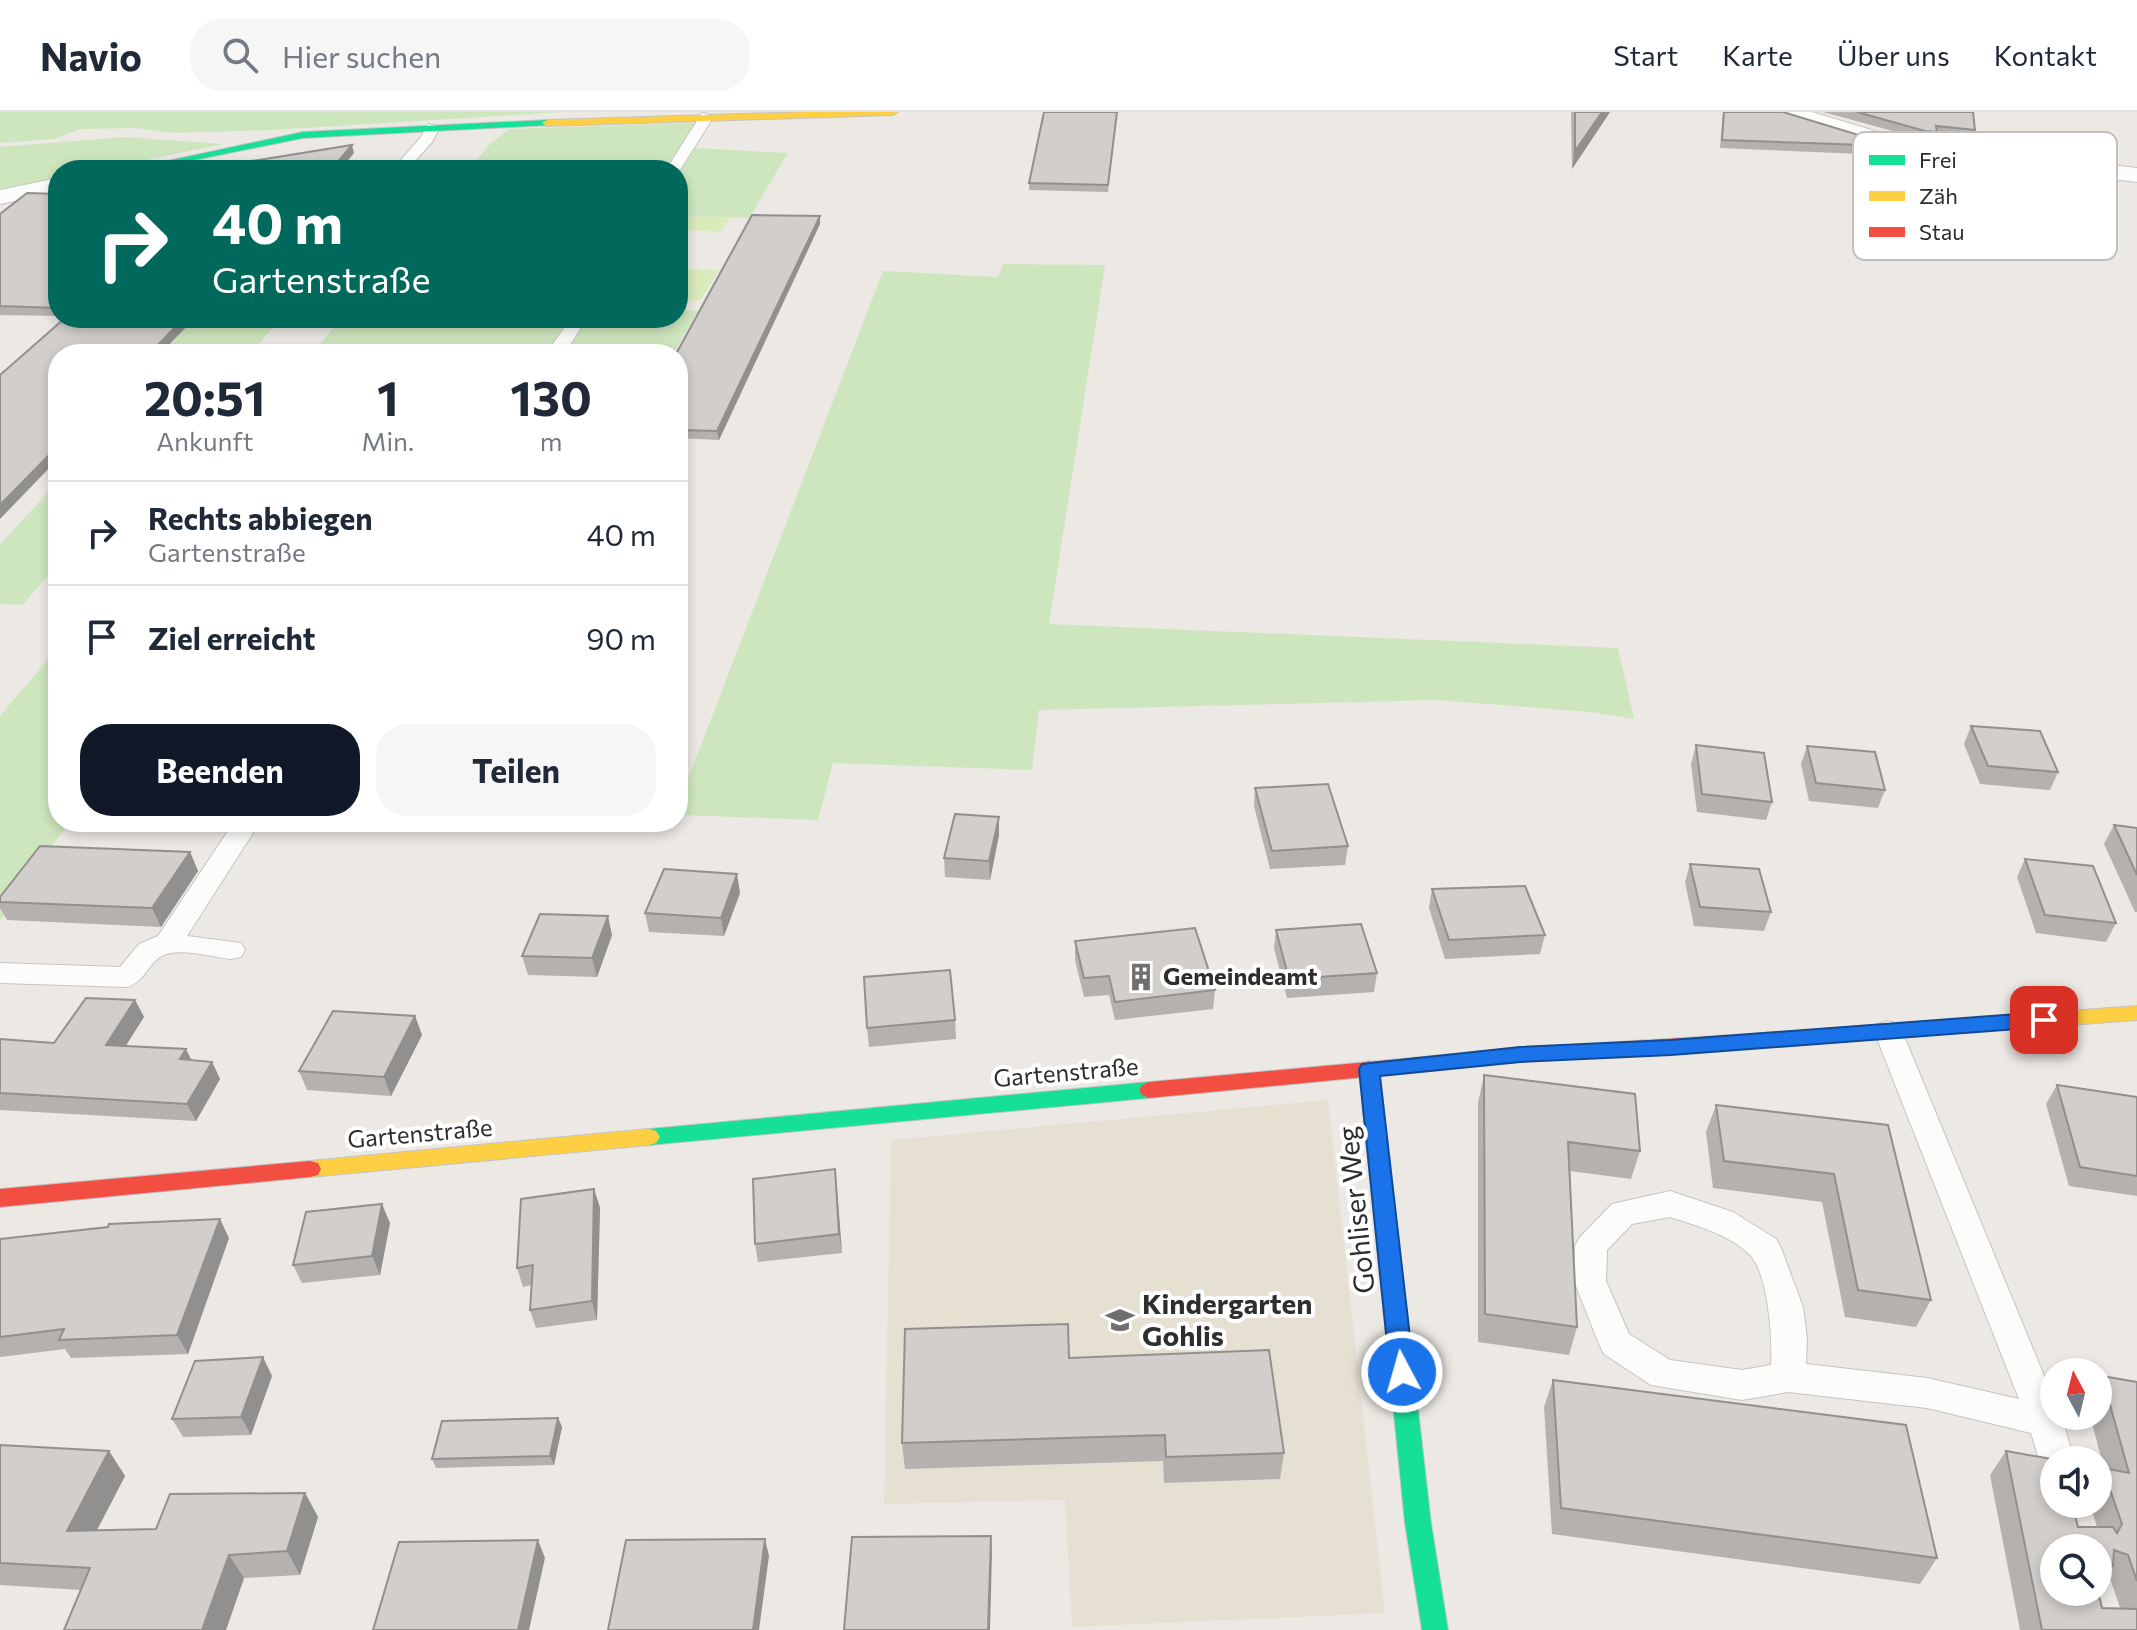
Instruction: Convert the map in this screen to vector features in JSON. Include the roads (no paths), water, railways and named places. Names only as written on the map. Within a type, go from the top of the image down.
[{"type":"street","points":[[180,160],[303,135],[626,115],[893,112]]},
{"type":"street","points":[[1788,112],[1854,132]]},
{"type":"street","points":[[2117,173],[2137,175]]},
{"type":"street","points":[[0,197],[48,187]]},
{"type":"street","name":"Gartenstraße","points":[[0,1198],[1520,1055],[2137,1013]]},
{"type":"street","name":"Gohliser Weg","points":[[1369,1069],[1418,1523],[1435,1630]]},
{"type":"lane","points":[[679,160],[707,116]]},
{"type":"lane","points":[[408,160],[427,139],[433,127]]},
{"type":"lane","points":[[234,149],[242,160]]},
{"type":"lane","points":[[168,943],[240,832]]},
{"type":"lane","points":[[0,973],[127,977],[149,951],[168,943],[231,950]]},
{"type":"lane","points":[[1888,1031],[2040,1409]]},
{"type":"lane","points":[[1788,1377],[1790,1339],[1786,1307],[1765,1248],[1722,1221],[1670,1204],[1623,1213],[1591,1246],[1590,1281],[1616,1344],[1663,1374],[1742,1385],[1788,1377],[1927,1393],[2040,1420]]},
{"type":"place","name":"Gemeindeamt","points":[[1141,977]]},
{"type":"place","name":"Kindergarten Gohlis","points":[[1120,1320]]}]
